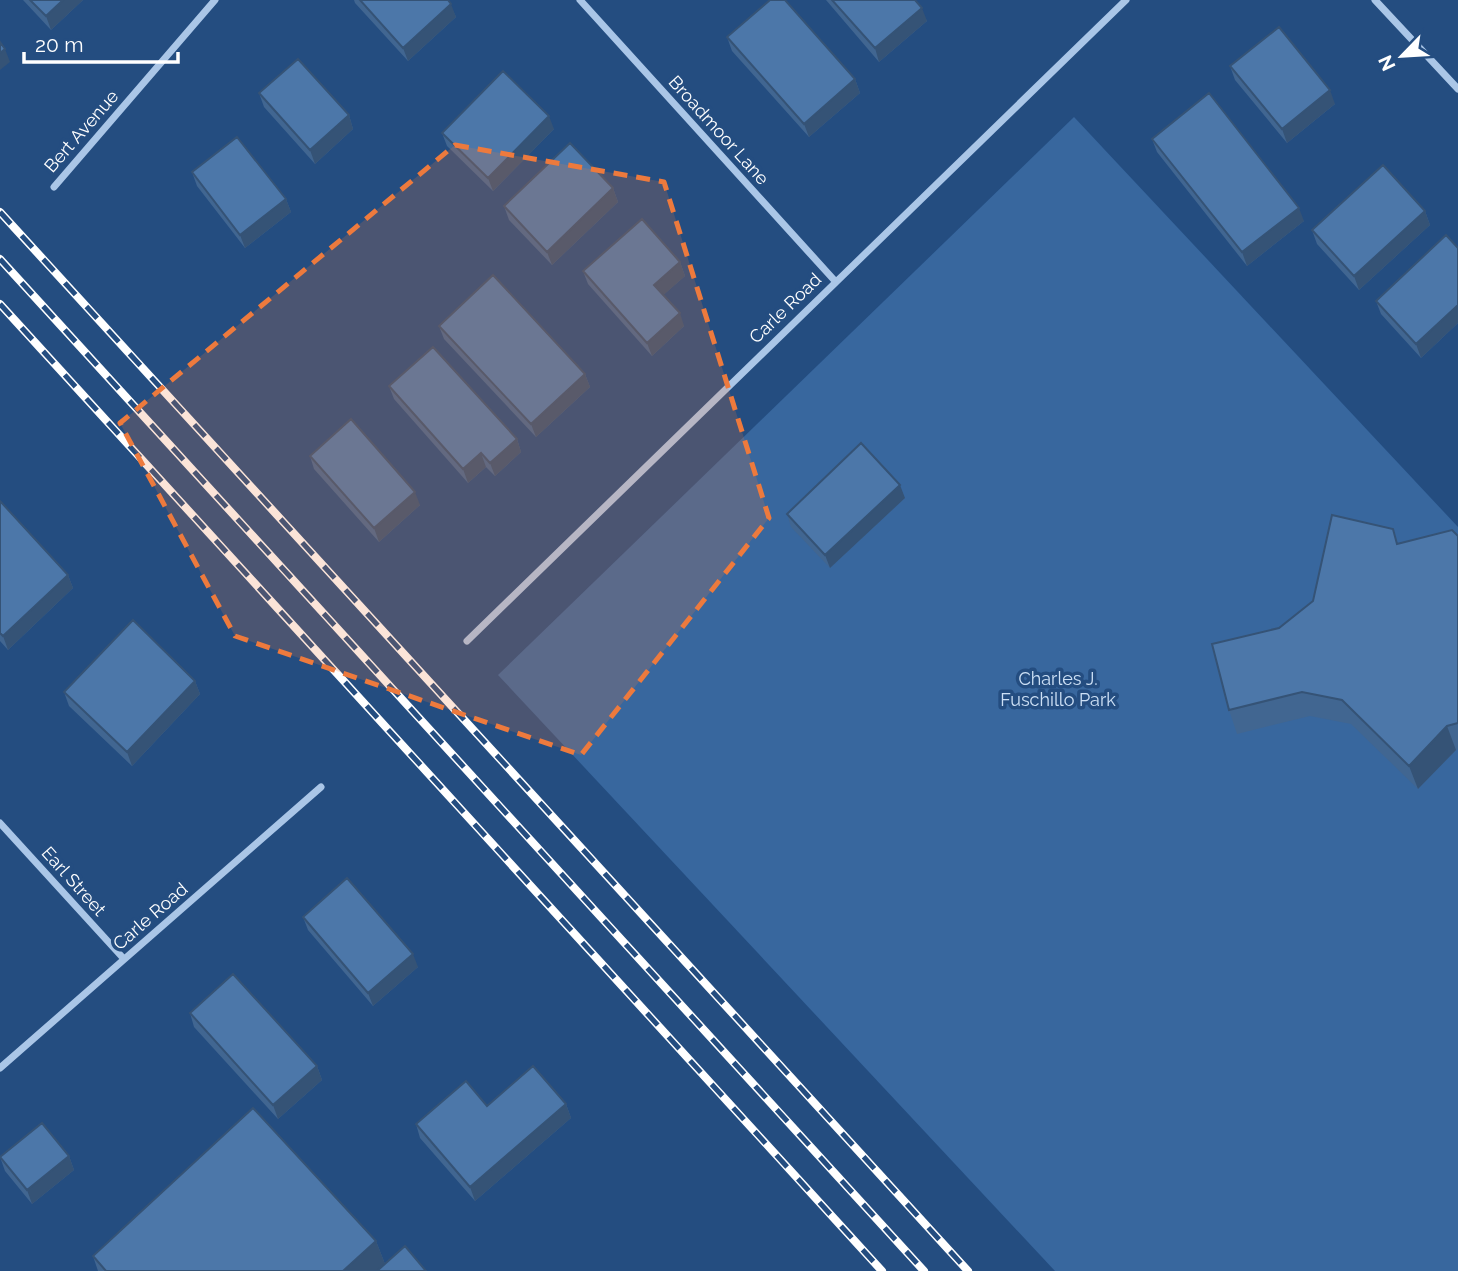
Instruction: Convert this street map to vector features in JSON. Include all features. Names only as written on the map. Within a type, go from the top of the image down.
[{"type":"street","name":"Bert Avenue","points":[[54,187],[215,0]]},
{"type":"street","name":"Broadmoor Lane","points":[[580,0],[835,281]]},
{"type":"street","name":"Carle Road","points":[[467,641],[1126,0]]},
{"type":"street","points":[[1375,0],[1458,89]]},
{"type":"street","name":"Carle Road","points":[[0,1068],[321,787]]},
{"type":"street","name":"Earl Street","points":[[0,823],[124,960]]},
{"type":"highlighted area","points":[[455,145],[664,182],[769,518],[581,755],[235,636],[120,423]]},
{"type":"green space","name":"Charles J. Fuschillo Park","points":[[1074,117],[1458,527],[1458,1271],[1055,1271],[498,675]]},
{"type":"building","points":[[30,0],[63,0],[46,16]]},
{"type":"building","points":[[360,0],[448,0],[451,4],[403,48]]},
{"type":"building","points":[[770,0],[785,0],[855,79],[804,124],[727,37]]},
{"type":"building","points":[[832,0],[915,0],[922,8],[875,48]]},
{"type":"building","points":[[1279,27],[1330,90],[1282,129],[1230,66]]},
{"type":"building","points":[[298,59],[349,115],[310,150],[259,93]]},
{"type":"building","points":[[503,71],[549,116],[488,178],[442,133]]},
{"type":"building","points":[[1209,93],[1299,208],[1242,252],[1152,139]]},
{"type":"building","points":[[237,137],[286,199],[240,235],[192,172]]},
{"type":"building","points":[[570,143],[613,188],[547,252],[504,206]]},
{"type":"building","points":[[1383,165],[1425,211],[1354,276],[1312,230]]},
{"type":"building","points":[[642,219],[680,262],[654,285],[680,313],[647,343],[583,271]]},
{"type":"building","points":[[1446,235],[1458,248],[1458,305],[1416,344],[1376,301]]},
{"type":"building","points":[[493,275],[585,374],[531,424],[439,326]]},
{"type":"building","points":[[433,347],[517,439],[490,463],[481,453],[463,469],[389,386]]},
{"type":"building","points":[[351,419],[415,492],[374,528],[310,456]]},
{"type":"building","points":[[861,443],[900,485],[825,555],[787,514]]},
{"type":"building","points":[[0,501],[68,575],[3,636],[0,633]]},
{"type":"building","points":[[1332,515],[1393,529],[1397,544],[1452,530],[1458,536],[1458,723],[1447,726],[1409,766],[1342,700],[1302,692],[1229,710],[1212,644],[1279,628],[1313,601]]},
{"type":"building","points":[[133,620],[195,681],[127,752],[64,692]]},
{"type":"building","points":[[347,878],[413,954],[368,993],[303,917]]},
{"type":"building","points":[[233,974],[317,1066],[273,1105],[190,1013]]},
{"type":"building","points":[[533,1066],[566,1104],[470,1187],[416,1124],[466,1081],[487,1106]]},
{"type":"building","points":[[253,1108],[376,1241],[343,1271],[106,1271],[93,1256]]},
{"type":"building","points":[[42,1123],[69,1156],[27,1190],[0,1157]]},
{"type":"building","points":[[405,1246],[426,1271],[377,1271]]},
{"type":"railway","points":[[0,212],[968,1271]]},
{"type":"railway","points":[[0,259],[924,1271]]},
{"type":"railway","points":[[0,304],[882,1271]]}]
